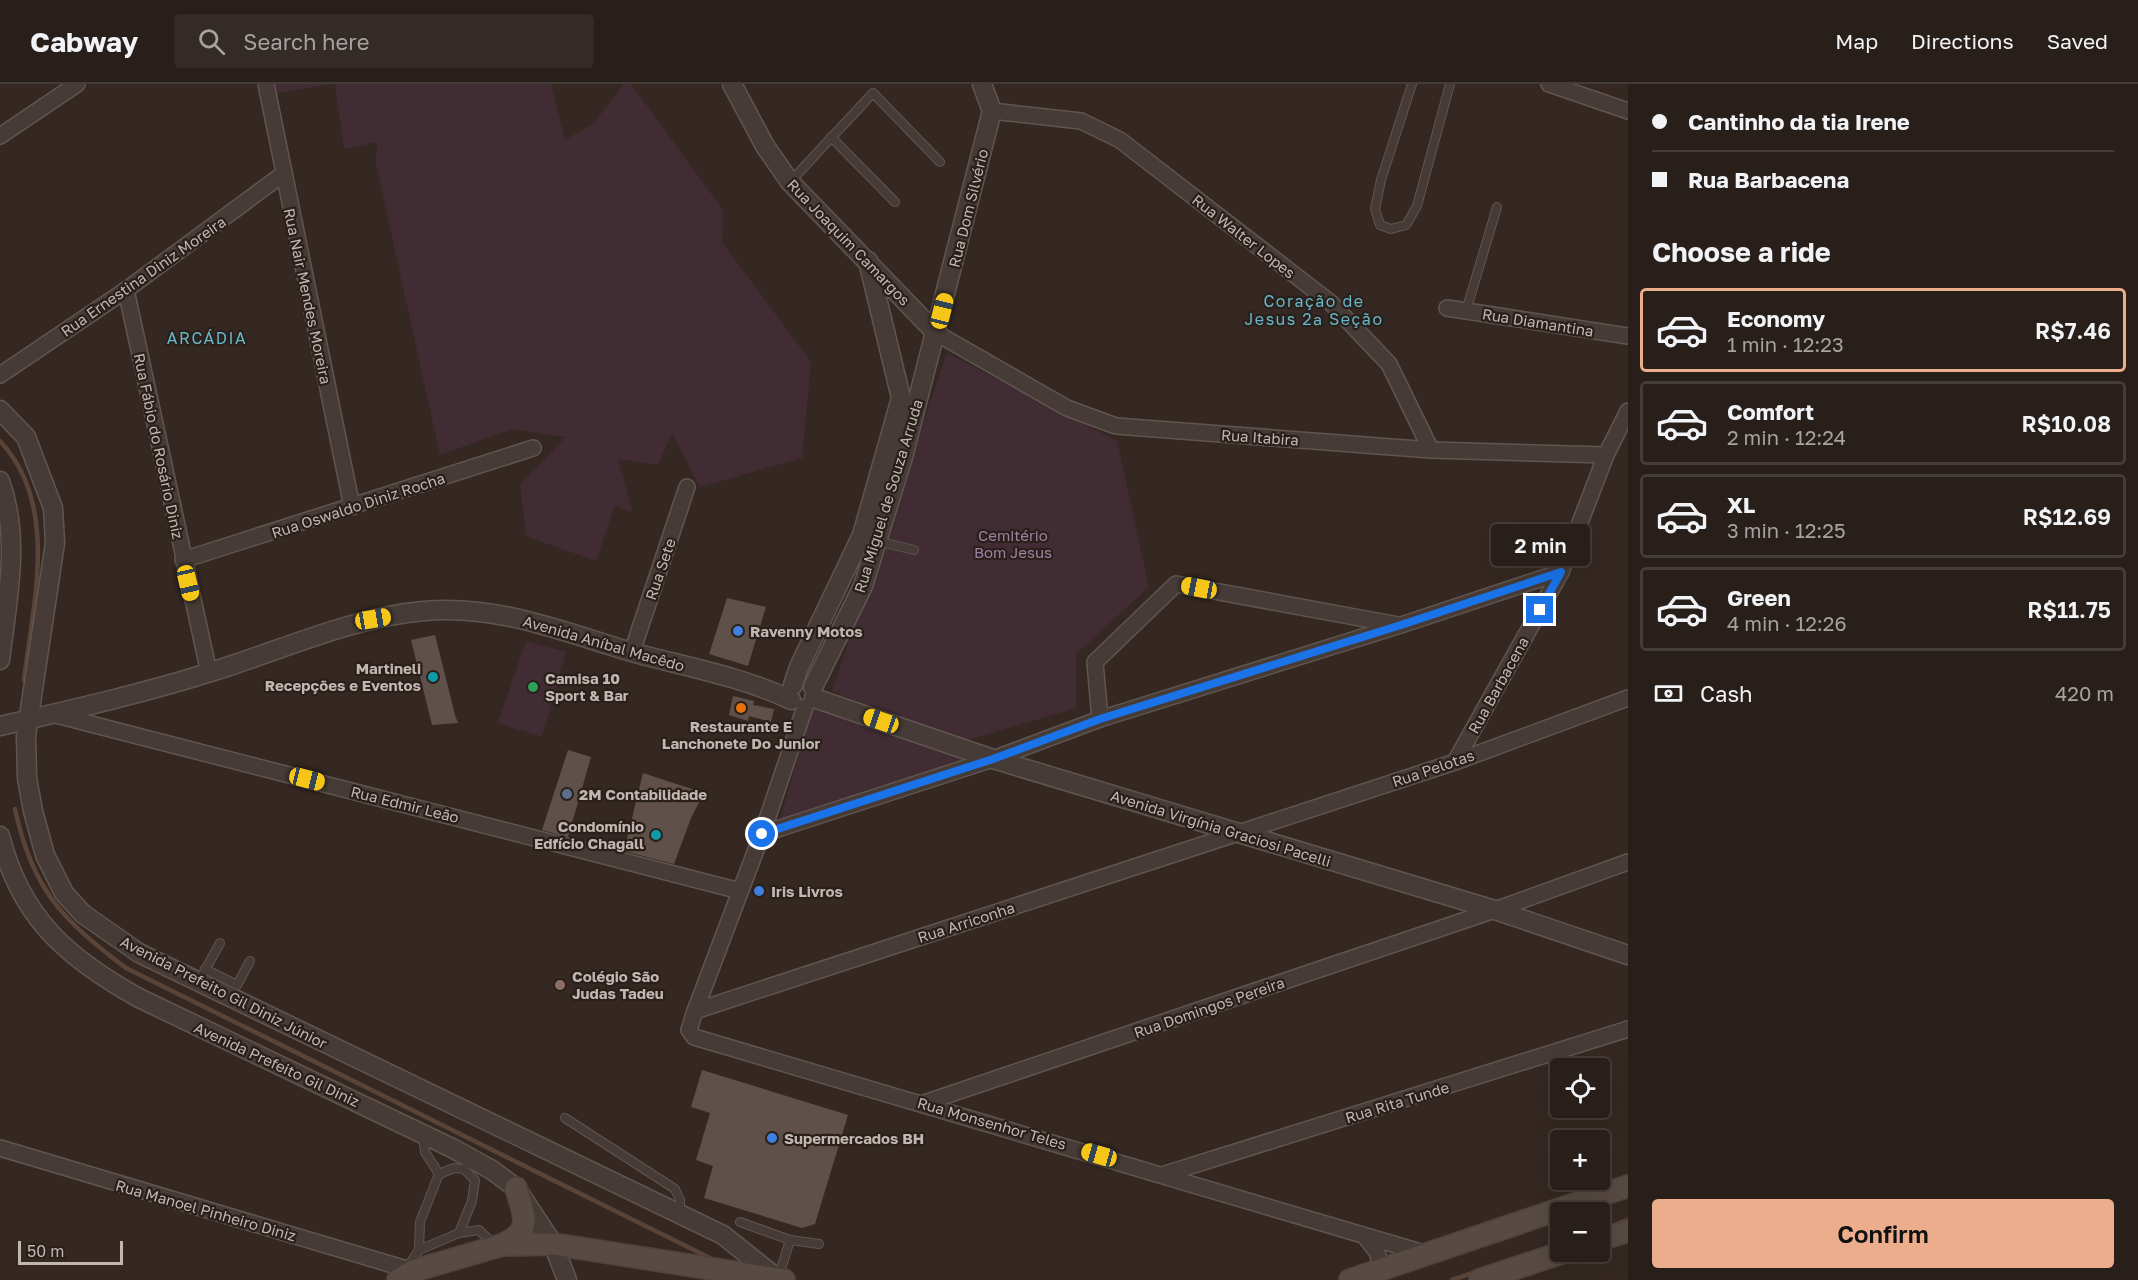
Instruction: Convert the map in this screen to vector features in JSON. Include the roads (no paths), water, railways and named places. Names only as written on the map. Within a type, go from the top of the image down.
[{"type":"main road","points":[[1350,1280],[1628,1186]]},
{"type":"main road","points":[[406,1273],[499,1246],[517,1238],[524,1229],[525,1218],[516,1188]]},
{"type":"main road","points":[[1610,1237],[1628,1231]]},
{"type":"main road","points":[[499,1246],[553,1244],[780,1280]]},
{"type":"main road","points":[[1480,1280],[1550,1257]]},
{"type":"street","points":[[0,136],[77,84]]},
{"type":"street","name":"Rua Nair Mendes Moreira","points":[[266,84],[351,507]]},
{"type":"street","name":"Rua Joaquim Camargos","points":[[732,84],[765,146],[936,333]]},
{"type":"street","points":[[982,84],[992,111]]},
{"type":"street","points":[[1549,84],[1628,111]]},
{"type":"street","name":"Rua Dom Silvério","points":[[936,333],[992,111]]},
{"type":"street","name":"Rua Walter Lopes","points":[[992,111],[1081,120],[1120,140],[1331,303],[1389,364],[1431,450]]},
{"type":"street","name":"Rua Ernestina Diniz Moreira","points":[[0,375],[126,290],[284,174]]},
{"type":"street","name":"Rua Miguel de Souza Arruda","points":[[868,261],[902,398],[869,538]]},
{"type":"street","name":"Rua Fábio do Rosário Diniz","points":[[126,290],[209,673]]},
{"type":"street","name":"Rua Diamantina","points":[[1447,308],[1628,336]]},
{"type":"street","name":"Rua Itabira","points":[[936,333],[1066,408],[1116,426],[1431,450],[1606,455]]},
{"type":"street","name":"Rua Miguel de Souza Arruda","points":[[689,1030],[762,834],[801,694],[799,667],[869,538],[936,333]]},
{"type":"street","name":"Avenida Prefeito Gil Diniz Júnior","points":[[0,410],[26,436],[53,508],[55,543],[28,720],[27,778],[45,855],[64,893],[83,914],[139,952],[202,975],[723,1234],[780,1280]]},
{"type":"street","name":"Rua Barbacena","points":[[1455,762],[1561,572],[1606,455],[1628,411]]},
{"type":"street","name":"Rua Oswaldo Diniz Rocha","points":[[183,560],[533,448]]},
{"type":"street","points":[[0,481],[7,500],[11,576],[0,660]]},
{"type":"street","name":"Rua Sete","points":[[632,652],[687,487]]},
{"type":"street","points":[[762,834],[993,759],[1100,719],[1401,625],[1561,572]]},
{"type":"street","points":[[1100,719],[1095,662],[1176,584],[1401,625]]},
{"type":"street","name":"Avenida Aníbal Macêdo","points":[[56,714],[209,673],[373,619],[423,610],[460,610],[534,621],[632,652],[767,689],[801,694]]},
{"type":"street","name":"Avenida Virgínia Graciosi Pacelli","points":[[801,694],[993,759],[1495,910],[1628,955]]},
{"type":"street","name":"Rua Pelotas","points":[[1236,832],[1455,762],[1628,698]]},
{"type":"street","name":"Rua Edmir Leão","points":[[0,726],[56,714],[740,891]]},
{"type":"street","name":"Rua Arriconha","points":[[695,1011],[1236,832]]},
{"type":"street","name":"Avenida Prefeito Gil Diniz","points":[[0,836],[7,862],[22,898],[73,956],[106,980],[422,1133],[492,1170],[516,1188],[553,1244],[567,1280]]},
{"type":"street","name":"Rua Domingos Pereira","points":[[924,1103],[1495,910],[1628,862]]},
{"type":"street","name":"Rua Rita Tunde","points":[[1165,1174],[1628,1029]]},
{"type":"street","name":"Rua Monsenhor Teles","points":[[689,1030],[694,1037],[1165,1174],[1366,1238],[1427,1254]]},
{"type":"street","name":"Rua Manoel Pinheiro Diniz","points":[[0,1148],[406,1273]]},
{"type":"street","points":[[1366,1238],[1377,1252],[1382,1269]]},
{"type":"lane","points":[[1412,84],[1375,209],[1380,225],[1391,229],[1406,225],[1417,206],[1450,84]]},
{"type":"lane","points":[[794,177],[873,93],[940,162]]},
{"type":"lane","points":[[831,136],[895,202]]},
{"type":"lane","points":[[1466,310],[1497,207]]},
{"type":"lane","points":[[869,538],[914,550]]},
{"type":"lane","points":[[220,943],[202,975],[237,985],[250,961]]},
{"type":"lane","points":[[565,1118],[675,1189],[680,1200],[680,1214]]},
{"type":"lane","points":[[422,1133],[424,1152],[439,1174]]},
{"type":"lane","points":[[406,1273],[418,1250],[420,1222],[439,1174],[454,1168],[464,1168],[475,1180],[471,1201],[459,1233]]},
{"type":"lane","points":[[740,1222],[790,1240],[819,1244]]},
{"type":"lane","points":[[418,1250],[459,1233],[479,1230],[499,1246]]},
{"type":"lane","points":[[780,1280],[790,1240]]},
{"type":"waterway","points":[[0,441],[19,466],[30,494],[36,524],[38,555],[36,587],[24,680]]},
{"type":"waterway","points":[[15,809],[31,861],[53,900],[84,934],[126,968],[714,1260]]},
{"type":"waterway","points":[[1619,1223],[1628,1220]]},
{"type":"waterway","points":[[1452,1280],[1478,1271]]},
{"type":"place","name":"Ravenny Motos","points":[[738,631]]},
{"type":"place","name":"Martineli Recepções e Eventos","points":[[433,677]]},
{"type":"place","name":"Camisa 10 Sport & Bar","points":[[533,687]]},
{"type":"place","name":"Restaurante E Lanchonete Do Junior","points":[[741,708]]},
{"type":"place","name":"2M Contabilidade","points":[[567,794]]},
{"type":"place","name":"Condomínio Edfício Chagall","points":[[656,835]]},
{"type":"place","name":"Iris Livros","points":[[759,891]]},
{"type":"place","name":"Colégio São Judas Tadeu","points":[[560,985]]},
{"type":"place","name":"Supermercados BH","points":[[772,1138]]},
{"type":"district","name":"Coração de Jesus 2ª Seção","points":[[1314,310]]},
{"type":"district","name":"ARCÁDIA","points":[[207,338]]},
{"type":"park label","name":"Cemitério Bom Jesus","points":[[1013,544]]}]
